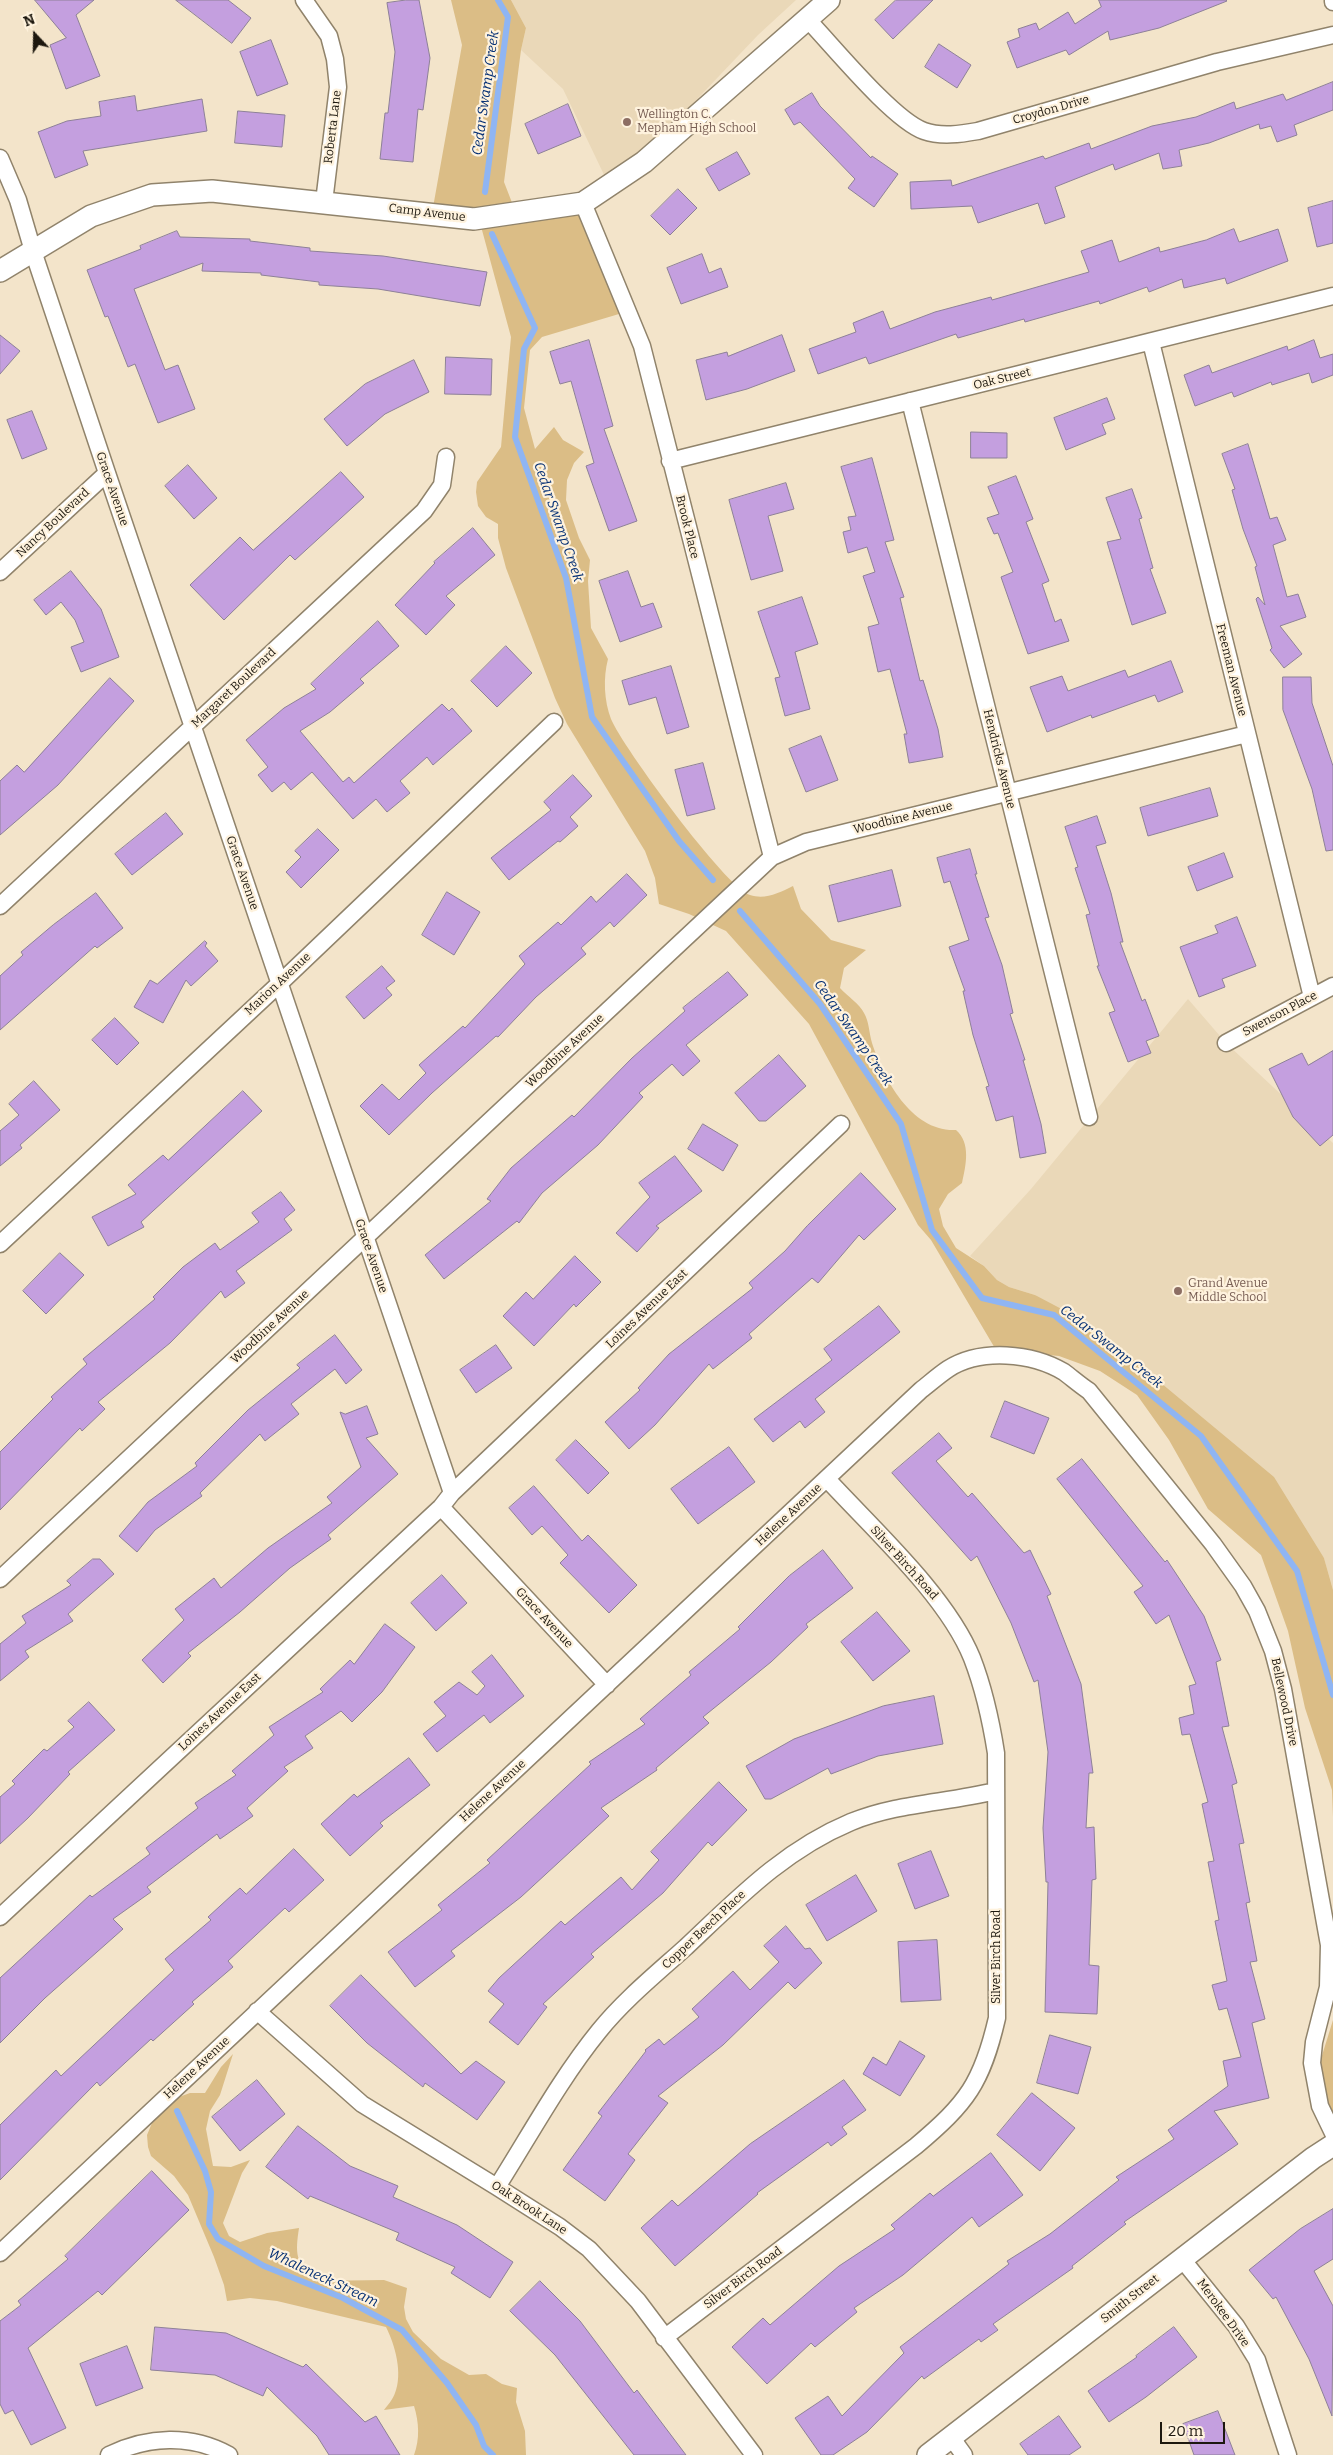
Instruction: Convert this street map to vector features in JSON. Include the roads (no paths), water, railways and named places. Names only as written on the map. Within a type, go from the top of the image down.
[{"type":"street","name":"Roberta Lane","points":[[304,0],[329,36],[335,59],[338,87],[324,202]]},
{"type":"street","name":"Camp Avenue","points":[[0,271],[91,216],[152,195],[212,190],[474,219],[583,203],[644,162],[829,0]]},
{"type":"street","name":"Croydon Drive","points":[[808,20],[900,117],[924,131],[954,135],[978,131],[1216,62],[1333,35]]},
{"type":"street","name":"Grace Avenue","points":[[0,158],[18,200],[33,251],[107,473],[452,1493]]},
{"type":"street","name":"Brook Place","points":[[583,203],[638,332],[772,857]]},
{"type":"street","name":"Oak Street","points":[[670,461],[1333,296]]},
{"type":"street","name":"Freeman Avenue","points":[[1151,342],[1312,997]]},
{"type":"street","name":"Hendricks Avenue","points":[[910,401],[1089,1117]]},
{"type":"street","name":"Margaret Boulevard","points":[[0,906],[424,511],[442,485],[446,457]]},
{"type":"street","name":"Nancy Boulevard","points":[[0,572],[107,473]]},
{"type":"street","name":"Marion Avenue","points":[[0,1244],[279,984],[554,722]]},
{"type":"street","name":"Woodbine Avenue","points":[[0,1579],[772,857],[806,842],[1246,734]]},
{"type":"street","name":"Swenson Place","points":[[1226,1043],[1333,986]]},
{"type":"street","name":"Loines Avenue East","points":[[0,1917],[441,1507],[452,1493],[841,1124]]},
{"type":"street","name":"Helene Avenue","points":[[0,2253],[920,1390],[950,1368],[980,1358],[1000,1355]]},
{"type":"street","name":"Bellewood Drive","points":[[1000,1355],[1026,1357],[1062,1371],[1089,1391],[1213,1544],[1243,1586],[1257,1611],[1273,1651],[1283,1689],[1329,1945],[1328,1987],[1314,2042],[1312,2064],[1320,2106],[1333,2133]]},
{"type":"street","name":"Silver Birch Road","points":[[664,2338],[950,2118],[972,2089],[989,2052],[997,2018],[998,1870],[995,1791],[996,1754],[990,1714],[972,1658],[960,1633],[930,1590],[827,1479]]},
{"type":"street","name":"Grace Avenue","points":[[441,1507],[607,1685]]},
{"type":"street","name":"Copper Beech Place","points":[[497,2187],[571,2069],[600,2030],[636,1992],[770,1869],[810,1842],[853,1821],[913,1804],[962,1799],[995,1791]]},
{"type":"street","name":"Oak Brook Lane","points":[[257,2012],[362,2104],[560,2227],[589,2250],[638,2301],[754,2455]]},
{"type":"street","name":"Smith Street","points":[[928,2455],[1313,2158],[1333,2145]]},
{"type":"street","name":"Merokee Drive","points":[[1182,2259],[1236,2326],[1257,2360],[1288,2455]]},
{"type":"street","points":[[951,2438],[964,2455]]},
{"type":"street","points":[[109,2455],[156,2440],[186,2440],[213,2446],[229,2455]]},
{"type":"waterway","name":"Cedar Swamp Creek","points":[[485,192],[508,17],[498,0]]},
{"type":"waterway","name":"Cedar Swamp Creek","points":[[492,234],[535,328],[524,349],[515,437],[566,578],[592,717],[679,841],[713,880]]},
{"type":"waterway","name":"Cedar Swamp Creek","points":[[740,911],[820,1004],[901,1124],[932,1230],[982,1298],[1054,1315],[1201,1436],[1297,1571],[1333,1695]]},
{"type":"waterway","name":"Whaleneck Stream","points":[[177,2111],[205,2171],[211,2192],[209,2224],[218,2239],[264,2266],[343,2298],[402,2330],[447,2383],[476,2425],[484,2446],[493,2455]]},
{"type":"place","name":"Wellington C. Mepham High School","points":[[627,122]]},
{"type":"place","name":"Grand Avenue Middle School","points":[[1178,1291]]}]
